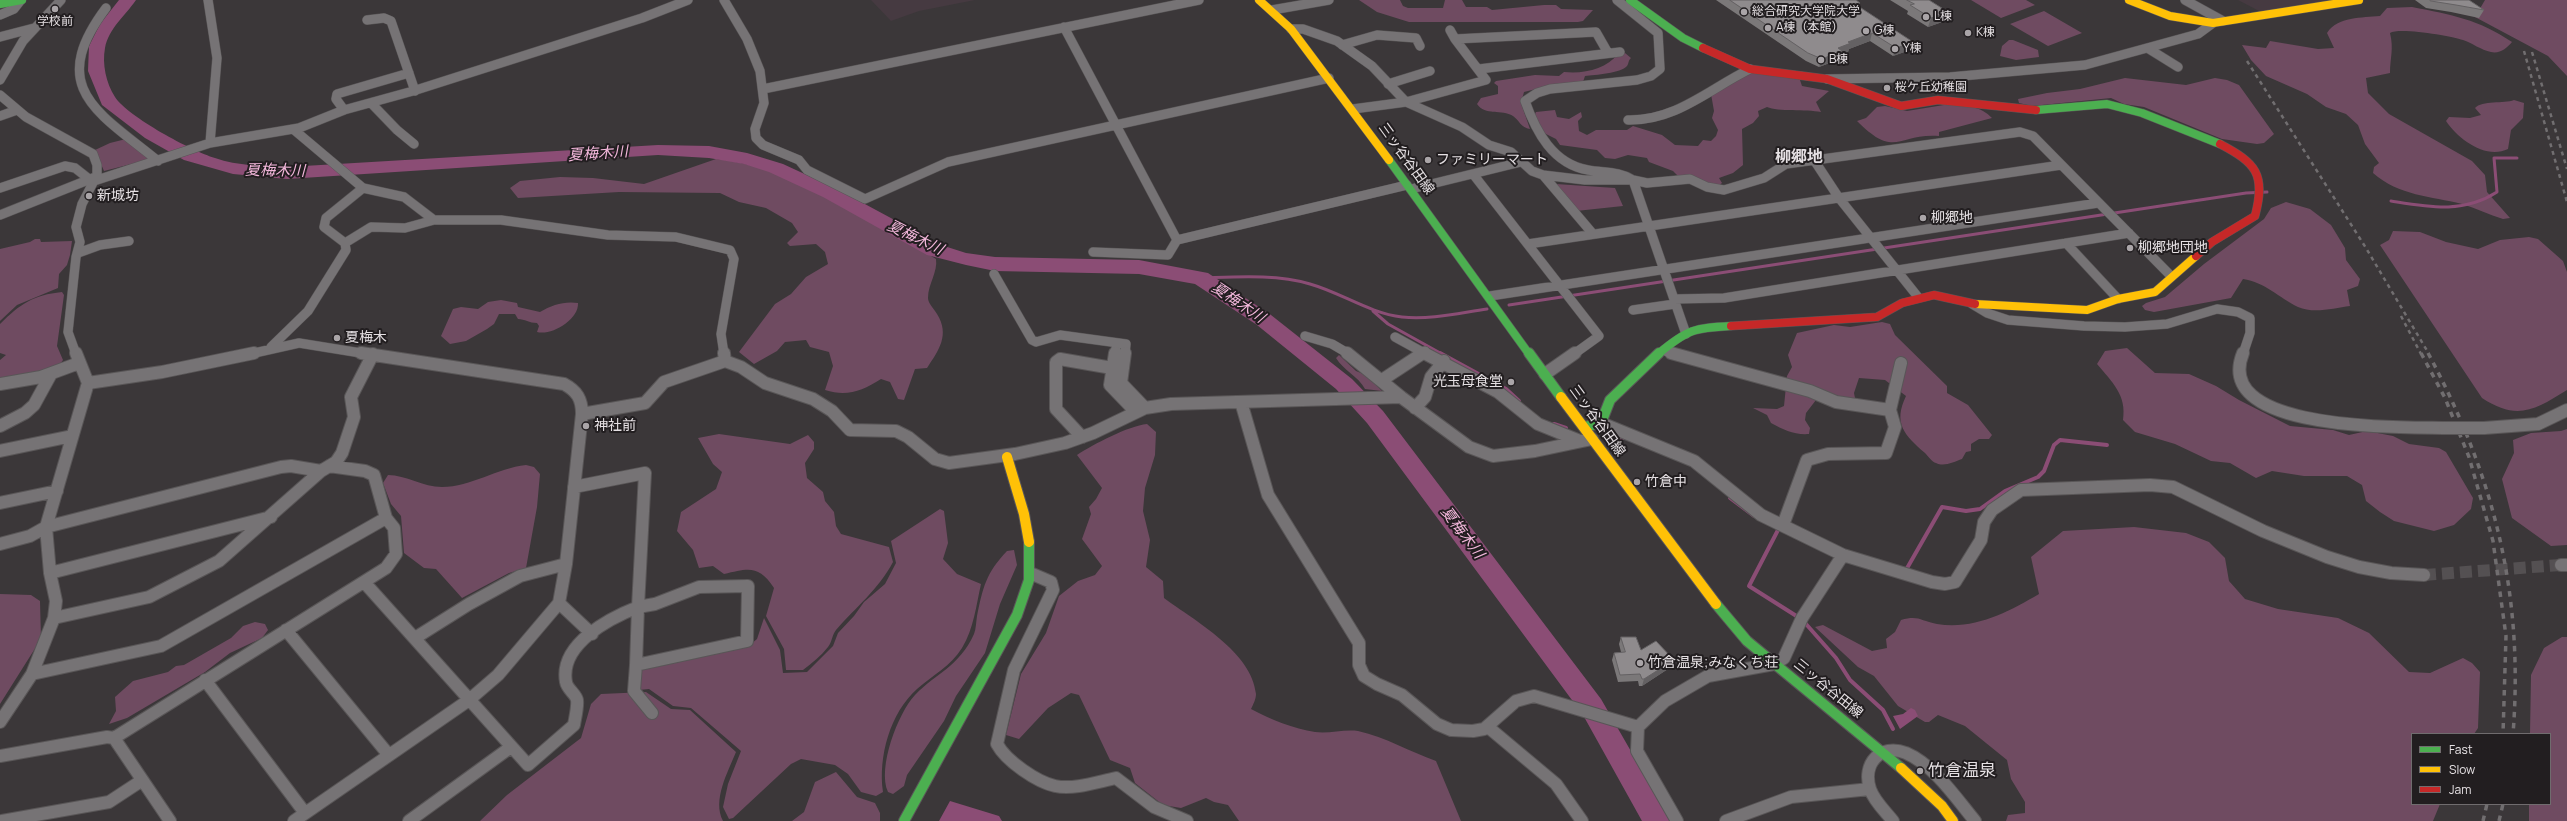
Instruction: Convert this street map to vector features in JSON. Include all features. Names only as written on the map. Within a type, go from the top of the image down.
[{"type":"street","points":[[0,4],[21,0]]},
{"type":"street","points":[[0,16],[14,9],[21,0]]},
{"type":"street","points":[[0,80],[12,57],[35,28],[61,0]]},
{"type":"street","points":[[208,0],[217,75],[210,143]]},
{"type":"street","points":[[0,214],[95,178],[160,160],[210,143],[293,130],[344,110],[415,91],[642,18],[688,0]]},
{"type":"street","points":[[724,0],[748,39],[760,71],[764,103],[754,135],[760,143],[799,160],[807,170],[865,199],[948,162],[1329,78]]},
{"type":"street","points":[[762,89],[1198,0]]},
{"type":"street","name":"三ッ谷谷田線","points":[[1259,0],[1272,10],[1291,29],[1353,109],[1490,296],[1592,439],[1733,627],[1774,664],[1882,750],[1942,806],[1952,821]]},
{"type":"street","points":[[1272,10],[1329,0]]},
{"type":"street","points":[[1617,0],[1658,32],[1660,70],[1656,75],[1630,81],[1552,88],[1538,93],[1525,102],[1539,131],[1562,161],[1588,170],[1626,174],[1633,180],[1662,268],[1686,334]]},
{"type":"street","points":[[1630,0],[1683,38],[1750,69],[1827,79],[1950,77],[2018,72],[2097,63],[2198,34],[2218,22]]},
{"type":"street","points":[[2129,0],[2166,16],[2198,22],[2218,22],[2359,0]]},
{"type":"street","points":[[2185,0],[2218,22]]},
{"type":"street","points":[[106,8],[92,27],[79,51],[80,73],[89,101],[96,110],[160,160]]},
{"type":"street","points":[[367,20],[384,18],[391,21],[415,91]]},
{"type":"street","points":[[1064,27],[1177,240]]},
{"type":"street","points":[[0,37],[35,28]]},
{"type":"street","points":[[1291,29],[1298,28],[1328,37],[1342,45],[1372,66],[1406,102],[1419,110],[1462,127],[1489,145],[1510,152],[1532,171],[1543,175],[1585,180],[1633,180],[1647,183],[1690,179],[1707,187],[1724,190],[1764,178],[1786,164],[2020,132],[2033,136],[2171,276]]},
{"type":"street","points":[[1353,109],[1406,102],[1486,80],[1455,39],[1450,30]]},
{"type":"street","points":[[1455,39],[1596,32],[1608,53]]},
{"type":"street","points":[[1342,45],[1378,35],[1416,38],[1420,46]]},
{"type":"street","points":[[2149,49],[2178,67]]},
{"type":"street","points":[[1479,69],[1620,52]]},
{"type":"street","points":[[0,61],[12,57]]},
{"type":"street","points":[[1628,120],[1641,122],[1663,118],[1703,96],[1730,77],[1750,69]]},
{"type":"street","points":[[1388,84],[1430,71]]},
{"type":"street","points":[[344,110],[336,99],[337,94],[409,73]]},
{"type":"street","points":[[1601,423],[1610,401],[1619,391],[1686,334],[1698,328],[1726,325],[1791,324],[1877,317],[1902,303],[1918,297],[1942,296],[1972,304],[2087,310],[2118,299],[2155,292],[2171,276],[2212,242],[2255,216],[2258,211],[2258,177],[2252,164],[2238,152],[2123,106],[2096,104],[2034,110],[1938,100],[1901,106],[1864,90],[1827,79]]},
{"type":"street","points":[[0,95],[17,110],[41,126],[93,154],[98,168],[95,178],[86,194],[77,218],[75,229],[80,242],[68,332],[88,383],[46,527],[50,573],[56,601],[54,618],[32,674],[0,722]]},
{"type":"street","points":[[371,103],[390,122],[398,134],[414,144]]},
{"type":"street","points":[[0,116],[17,110]]},
{"type":"street","points":[[293,130],[338,165],[363,188],[404,197],[434,220]]},
{"type":"street","points":[[1814,160],[1839,198],[1918,297]]},
{"type":"street","points":[[1092,252],[1168,255],[1177,240],[1521,162]]},
{"type":"street","points":[[1528,244],[2061,165]]},
{"type":"street","points":[[0,188],[65,166],[75,168],[95,178]]},
{"type":"street","points":[[1473,174],[1599,336],[1545,374]]},
{"type":"street","points":[[1543,175],[1593,234]]},
{"type":"street","points":[[271,346],[308,311],[346,250],[345,243],[324,227],[323,223],[328,216],[363,188]]},
{"type":"street","points":[[1490,296],[1662,268],[1873,240],[2098,203]]},
{"type":"street","points":[[345,243],[371,227],[405,228],[434,220],[501,220],[608,235],[676,237],[730,250],[734,259],[721,334],[725,361]]},
{"type":"street","points":[[1633,310],[1674,302],[1724,298],[1898,271],[2129,233]]},
{"type":"street","points":[[78,253],[100,245],[129,241]]},
{"type":"street","points":[[2066,243],[2118,299]]},
{"type":"street","points":[[994,274],[1032,340],[1036,342],[1060,335],[1126,344],[1121,383],[1140,409]]},
{"type":"street","points":[[1972,304],[1994,316],[2021,321],[2102,327],[2137,327],[2169,324],[2206,310],[2230,309],[2240,311],[2250,318],[2250,334],[2240,355],[2239,372],[2243,386],[2259,403],[2273,411],[2294,416],[2356,425],[2484,428],[2526,426],[2554,420],[2567,410]]},
{"type":"street","points":[[1305,336],[1323,340],[1338,348],[1382,380],[1415,408],[1469,447],[1493,456],[1535,451],[1592,439]]},
{"type":"street","points":[[1396,336],[1498,392],[1538,424],[1580,441]]},
{"type":"street","points":[[88,383],[216,361],[271,346],[308,343],[564,384],[574,390],[581,397],[582,414],[566,564],[559,603],[498,675],[469,700],[388,754],[300,817],[204,680]]},
{"type":"street","points":[[1116,348],[1112,368],[1111,389],[1140,409]]},
{"type":"street","points":[[1665,351],[1810,391],[1836,402],[1890,410]]},
{"type":"street","points":[[1382,380],[1425,352]]},
{"type":"street","points":[[54,618],[157,594],[226,557],[325,469],[336,462],[342,453],[354,417],[351,397],[373,354]]},
{"type":"street","points":[[1082,437],[1056,409],[1056,362],[1060,359],[1112,368]]},
{"type":"street","points":[[582,414],[645,402],[664,382],[725,361],[732,362],[764,382],[798,393],[832,410],[848,429],[901,432],[941,462],[1007,457],[1082,437],[1140,409],[1171,404],[1401,397]]},
{"type":"street","points":[[1415,408],[1425,397],[1431,377],[1444,362]]},
{"type":"street","points":[[0,384],[25,381],[51,374],[79,363]]},
{"type":"street","points":[[1783,525],[1807,460],[1828,454],[1886,453],[1895,427],[1890,410],[1901,363]]},
{"type":"street","points":[[0,426],[25,413],[34,406],[42,395],[51,374]]},
{"type":"street","points":[[1242,402],[1268,495],[1359,643],[1360,668],[1364,676],[1403,696],[1433,721],[1451,730],[1476,731],[1488,727],[1513,702],[1522,697],[1534,696],[1617,719],[1638,728]]},
{"type":"street","points":[[1584,427],[1601,423],[1659,445],[1694,461],[1750,508],[1783,525],[1843,555],[1932,582],[1945,584],[1955,582],[1981,540],[1984,522],[1992,510],[2021,490],[2054,487],[2162,485],[2173,487],[2331,559],[2395,574],[2424,575]]},
{"type":"street","points":[[0,451],[72,436]]},
{"type":"street","points":[[904,821],[1011,628],[1024,599],[1030,574],[1029,537],[1007,457]]},
{"type":"street","points":[[0,544],[30,536],[46,527],[281,467],[291,466],[364,471],[374,475],[386,518],[394,528],[396,554],[390,564],[364,582],[204,680],[114,738],[107,737],[0,756]]},
{"type":"street","points":[[574,487],[645,473],[634,691],[652,713]]},
{"type":"street","points":[[0,503],[57,491]]},
{"type":"street","points":[[50,573],[271,517]]},
{"type":"street","points":[[32,674],[161,646],[386,518]]},
{"type":"street","points":[[1677,821],[1637,751],[1638,728],[1665,701],[1708,676],[1774,664],[1784,658],[1802,618],[1843,555]]},
{"type":"street","points":[[415,638],[468,604],[520,576],[566,564]]},
{"type":"street","points":[[1030,574],[1051,582],[1053,590],[1014,670],[998,744],[1002,755],[1014,765],[1055,786],[1077,786],[1116,778],[1154,807],[1187,821]]},
{"type":"street","points":[[364,582],[528,766],[574,725],[577,700],[566,683],[568,662],[573,652],[592,634],[622,614],[638,607],[655,604],[699,587],[720,589],[748,586],[747,641],[636,665]]},
{"type":"street","points":[[559,603],[592,634]]},
{"type":"street","points":[[286,630],[388,754]]},
{"type":"street","points":[[1488,727],[1556,784],[1582,821]]},
{"type":"street","points":[[114,738],[141,781],[170,821]]},
{"type":"street","points":[[409,821],[511,747]]},
{"type":"street","points":[[1893,821],[1870,789],[1868,765],[1871,758],[1882,750],[1894,750],[1907,754],[1919,762],[1975,821]]},
{"type":"street","points":[[2,821],[109,802],[141,781]]},
{"type":"street","points":[[1726,821],[1791,797],[1816,796],[1870,789]]},
{"type":"shaded area","points":[[871,0],[975,0],[919,11],[891,21]]},
{"type":"shaded area","points":[[1359,0],[1400,0],[1403,6],[1408,8],[1443,8],[1445,0],[1462,0],[1466,7],[1487,7],[1492,10],[1556,5],[1561,9],[1593,10],[1583,21],[1578,22],[1409,22],[1377,12]]},
{"type":"shaded area","points":[[1971,0],[2026,0],[2035,5],[2001,18]]},
{"type":"shaded area","points":[[2238,0],[2350,0],[2261,12]]},
{"type":"shaded area","points":[[2485,0],[2567,0],[2567,76],[2548,56],[2475,17]]},
{"type":"shaded area","points":[[2412,7],[2476,23],[2500,34],[2512,42],[2503,50],[2491,52],[2463,40],[2448,36],[2395,31],[2390,33],[2392,49],[2390,73],[2366,78],[2368,93],[2389,114],[2472,161],[2485,175],[2487,192],[2510,218],[2503,219],[2462,204],[2404,191],[2383,181],[2373,173],[2374,167],[2379,163],[2365,144],[2358,125],[2346,114],[2326,107],[2307,94],[2266,76],[2251,60],[2242,45],[2266,48],[2270,41],[2318,49],[2334,48],[2327,33],[2337,23],[2351,19],[2380,16],[2387,8]]},
{"type":"shaded area","points":[[2044,11],[2082,33],[2048,46],[2010,24]]},
{"type":"shaded area","points":[[2009,40],[2013,40],[2038,50],[2039,57],[2016,60],[2000,56],[2002,46]]},
{"type":"shaded area","points":[[1625,53],[1631,58],[1627,66],[1619,70],[1585,76],[1583,82],[1556,84],[1524,92],[1521,103],[1530,129],[1522,126],[1513,116],[1509,114],[1484,110],[1477,104],[1481,98],[1498,94],[1498,86],[1494,83],[1496,81],[1535,75],[1559,76],[1564,72],[1587,71],[1601,67],[1618,54]]},
{"type":"shaded area","points":[[1752,71],[1792,77],[1800,80],[1802,86],[1829,91],[1816,102],[1821,112],[1772,109],[1767,107],[1758,111],[1759,116],[1753,123],[1742,129],[1743,165],[1733,173],[1719,178],[1722,183],[1718,186],[1678,176],[1673,171],[1649,162],[1647,158],[1628,155],[1615,159],[1605,158],[1597,150],[1560,145],[1556,139],[1544,133],[1534,116],[1536,112],[1555,110],[1557,117],[1569,119],[1581,112],[1582,117],[1578,121],[1579,131],[1587,135],[1596,130],[1627,130],[1633,126],[1662,135],[1675,145],[1698,146],[1703,140],[1711,141],[1716,136],[1718,130],[1712,118],[1714,111],[1711,94]]},
{"type":"shaded area","points":[[2125,78],[2186,85],[2215,78],[2227,80],[2239,85],[2274,134],[2264,143],[2257,144],[2222,139],[2144,107],[2124,104],[2111,98],[2032,106],[2019,103],[2018,99],[2047,93],[2080,89]]},
{"type":"shaded area","points":[[2514,100],[2524,103],[2523,118],[2511,130],[2508,149],[2500,152],[2482,150],[2473,146],[2458,135],[2446,121],[2449,117],[2470,118],[2481,115],[2475,108],[2483,104]]},
{"type":"shaded area","points":[[1950,104],[1978,109],[1988,114],[1992,118],[1939,132],[1939,136],[1925,136],[1897,142],[1889,142],[1880,139],[1870,133],[1857,121],[1866,118],[1877,107],[1885,106],[1907,111]]},
{"type":"shaded area","points":[[126,139],[151,159],[104,171],[95,150],[110,143]]},
{"type":"shaded area","points":[[716,159],[744,164],[773,172],[802,183],[858,212],[936,259],[936,269],[928,293],[928,300],[941,322],[943,336],[939,349],[927,368],[915,369],[904,400],[898,399],[890,382],[881,379],[861,390],[854,392],[840,393],[825,390],[833,366],[829,352],[810,347],[806,340],[785,342],[777,351],[754,364],[739,352],[775,304],[791,294],[806,277],[828,264],[825,252],[816,244],[790,246],[787,243],[798,232],[792,223],[766,208],[739,202],[720,193],[619,192],[518,198],[510,188],[520,181],[560,177],[593,178],[644,184]]},
{"type":"shaded area","points":[[1556,184],[1615,188],[1623,206],[1576,211]]},
{"type":"shaded area","points":[[2286,202],[2310,209],[2331,225],[2345,248],[2346,260],[2360,279],[2358,286],[2347,290],[2350,306],[2324,310],[2304,309],[2298,307],[2258,283],[2243,279],[2231,298],[2154,312],[2145,310],[2142,306],[2146,303],[2165,297],[2204,264],[2264,219],[2271,208]]},
{"type":"shaded area","points":[[2393,231],[2420,232],[2446,242],[2478,249],[2500,240],[2529,237],[2538,239],[2563,261],[2567,272],[2567,390],[2545,403],[2526,410],[2516,411],[2494,405],[2482,398],[2380,245],[2389,240]]},
{"type":"shaded area","points":[[35,239],[40,239],[41,242],[72,241],[67,265],[59,274],[58,288],[17,305],[0,321],[0,249],[30,242]]},
{"type":"shaded area","points":[[62,292],[64,295],[57,346],[63,360],[59,365],[44,372],[0,380],[0,360],[6,355],[0,353],[0,324],[14,311],[35,298]]},
{"type":"shaded area","points":[[501,300],[517,303],[518,307],[540,312],[558,304],[578,303],[574,315],[569,321],[549,332],[537,332],[539,326],[537,323],[518,319],[515,314],[499,314],[494,324],[466,341],[450,344],[441,336],[453,309],[461,307],[478,309],[488,302]]},
{"type":"shaded area","points":[[1882,322],[1890,324],[1895,335],[1947,386],[1947,393],[1968,405],[1992,435],[1989,439],[1979,439],[1971,444],[1971,451],[1966,452],[1962,459],[1946,464],[1936,463],[1911,440],[1906,434],[1901,421],[1902,405],[1906,396],[1885,380],[1859,378],[1854,393],[1856,403],[1816,400],[1806,413],[1805,420],[1810,428],[1809,434],[1789,432],[1780,428],[1771,423],[1767,415],[1753,408],[1777,409],[1784,406],[1787,376],[1792,367],[1788,355],[1797,333],[1834,325],[1850,327]]},
{"type":"shaded area","points":[[2127,348],[2155,373],[2189,374],[2216,386],[2239,400],[2290,426],[2333,430],[2349,435],[2367,431],[2393,436],[2409,444],[2439,448],[2446,452],[2473,498],[2471,509],[2454,525],[2434,531],[2394,521],[2366,501],[2362,485],[2347,476],[2304,476],[2272,471],[2256,478],[2230,463],[2211,461],[2175,444],[2135,432],[2123,420],[2123,403],[2117,389],[2097,364],[2105,351]]},
{"type":"shaded area","points":[[1339,355],[1356,371],[1366,375],[1382,391],[1365,389],[1358,380],[1342,366],[1336,358]]},
{"type":"shaded area","points":[[1147,424],[1156,432],[1155,455],[1145,488],[1143,511],[1150,540],[1146,567],[1163,581],[1164,598],[1206,627],[1233,651],[1244,665],[1252,679],[1256,694],[1251,709],[1282,723],[1307,731],[1358,731],[1388,741],[1436,761],[1461,821],[1239,821],[1228,805],[1214,802],[1206,798],[1181,808],[1163,805],[1135,783],[1130,768],[1110,760],[1079,695],[1071,693],[1048,708],[1019,739],[1006,735],[1021,674],[1046,633],[1059,596],[1078,581],[1095,575],[1102,566],[1082,539],[1091,514],[1089,507],[1096,499],[1102,488],[1077,455],[1092,446],[1130,428]]},
{"type":"shaded area","points":[[2567,429],[2567,545],[2551,546],[2512,518],[2502,479],[2514,453],[2513,440],[2531,433],[2561,431]]},
{"type":"shaded area","points":[[719,434],[790,444],[808,435],[814,442],[814,449],[805,463],[807,478],[823,492],[825,501],[834,512],[836,526],[841,534],[889,547],[893,562],[881,581],[836,630],[825,650],[803,670],[786,670],[784,649],[766,616],[774,588],[769,581],[763,575],[753,570],[740,570],[724,574],[713,566],[699,568],[693,550],[677,531],[681,512],[716,489],[722,472],[713,464],[698,438]]},
{"type":"shaded area","points":[[526,465],[534,467],[540,474],[537,507],[526,568],[509,573],[462,598],[436,569],[424,568],[404,553],[401,516],[391,504],[383,483],[388,475],[442,487],[463,484],[505,470]]},
{"type":"shaded area","points":[[940,509],[944,511],[948,543],[943,559],[957,574],[981,584],[976,609],[969,633],[958,654],[953,660],[917,689],[900,710],[893,723],[884,750],[882,765],[883,792],[876,796],[861,792],[848,774],[835,765],[801,759],[791,764],[733,818],[729,819],[723,807],[728,784],[741,751],[691,708],[673,706],[649,689],[639,690],[642,667],[751,644],[757,639],[764,618],[780,650],[783,673],[807,672],[833,646],[838,633],[854,616],[864,602],[885,584],[896,563],[891,541]]},
{"type":"shaded area","points":[[2134,527],[2186,533],[2209,542],[2225,558],[2229,581],[2245,599],[2278,609],[2338,618],[2369,633],[2409,672],[2430,673],[2463,658],[2472,663],[2480,672],[2478,728],[2475,733],[2411,733],[2411,805],[2440,805],[2433,821],[2006,821],[2008,815],[2025,813],[2025,802],[2011,779],[2007,760],[1965,726],[1938,715],[1929,722],[1925,722],[1898,706],[1874,676],[1858,667],[1815,627],[1823,625],[1872,651],[1887,648],[1886,639],[1895,632],[1901,620],[1916,618],[1937,624],[1951,625],[1978,622],[1991,618],[2039,594],[2031,557],[2063,531]]},
{"type":"shaded area","points":[[1014,550],[1017,565],[1000,604],[985,653],[956,696],[944,721],[907,775],[904,786],[893,794],[888,792],[885,782],[887,756],[896,727],[902,714],[915,695],[947,669],[968,645],[975,632],[981,597],[986,581],[994,566],[1007,551]]},
{"type":"shaded area","points":[[0,594],[31,595],[40,601],[41,639],[0,704]]},
{"type":"shaded area","points":[[255,622],[265,624],[268,630],[262,638],[230,653],[205,672],[127,718],[109,724],[116,711],[115,697],[133,681],[168,672],[176,666],[184,665],[231,638],[243,626]]},
{"type":"shaded area","points":[[2562,637],[2567,637],[2567,821],[2529,821],[2529,805],[2551,805],[2551,733],[2530,733],[2531,675],[2544,648]]},
{"type":"shaded area","points":[[646,692],[671,709],[690,710],[736,752],[725,777],[720,795],[720,813],[723,821],[480,821],[507,795],[581,738],[591,704],[601,694]]},
{"type":"shaded area","points":[[1911,708],[1915,710],[1918,716],[1900,729],[1893,716],[1903,714]]},
{"type":"shaded area","points":[[836,772],[857,797],[875,803],[880,813],[880,821],[792,821],[804,812],[815,782]]},
{"type":"shaded area","points":[[950,801],[999,816],[1002,821],[939,821]]},
{"type":"building","points":[[1730,0],[1856,0],[1860,3],[1855,4],[1913,42],[1896,48],[1872,33],[1848,42],[1851,43],[1838,48],[1842,51],[1822,59],[1808,53]]},
{"type":"building","points":[[1907,0],[1929,0],[1948,12],[1931,18],[1910,5],[1914,4]]},
{"type":"building","points":[[2430,0],[2469,0],[2484,10],[2431,1]]},
{"type":"building","name":"竹倉温泉;みなくち荘","points":[[1621,637],[1636,637],[1641,650],[1656,641],[1674,660],[1644,679],[1642,679],[1640,674],[1620,675],[1614,653],[1625,652]]},
{"type":"waterway","name":"夏梅木川","points":[[128,0],[108,24],[101,35],[97,46],[95,58],[96,71],[108,101],[151,134],[190,156],[210,163],[233,168],[287,173],[658,150],[709,152],[747,159],[776,168],[830,193],[934,250],[966,259],[995,264],[1139,267],[1201,278],[1264,320],[1344,384],[1375,417],[1592,707],[1657,821]]},
{"type":"waterway","points":[[2391,201],[2432,207],[2471,204],[2497,192],[2494,158],[2517,158]]},
{"type":"waterway","points":[[1509,305],[2246,193],[2267,192]]},
{"type":"waterway","points":[[1201,278],[1270,277],[1297,281],[1333,292],[1378,311],[1402,317],[1434,317],[1487,309]]},
{"type":"waterway","points":[[1373,311],[1388,324],[1442,354]]},
{"type":"waterway","points":[[1440,353],[1506,389],[1519,401]]},
{"type":"waterway","points":[[1554,424],[1566,428]]},
{"type":"waterway","points":[[1612,436],[1624,438]]},
{"type":"waterway","points":[[1906,570],[1942,507],[1966,511],[1980,509],[2005,491],[2038,477],[2044,471],[2054,445],[2060,440],[2107,445]]},
{"type":"waterway","points":[[1730,498],[1754,516]]},
{"type":"waterway","points":[[1777,527],[1778,530],[1749,586],[1798,617]]},
{"type":"waterway","points":[[1806,624],[1836,658],[1850,680],[1883,710],[1893,729]]},
{"type":"tunnel","points":[[2424,575],[2561,565]]},
{"type":"railway","points":[[2524,51],[2567,202]]},
{"type":"railway","points":[[2532,52],[2567,169]]},
{"type":"railway","points":[[2247,61],[2366,248],[2429,354]]},
{"type":"railway","points":[[2401,316],[2421,354]]},
{"type":"railway","points":[[2421,353],[2445,398],[2469,457],[2493,541],[2506,636],[2503,733]]},
{"type":"railway","points":[[2428,353],[2451,399],[2471,445],[2487,491],[2499,537],[2508,584],[2514,633],[2515,682],[2513,733]]},
{"type":"railway","points":[[2483,821],[2487,805]]},
{"type":"railway","points":[[2499,821],[2503,805]]},
{"type":"traffic: fast","points":[[0,4],[22,0]]},
{"type":"traffic: fast","points":[[1630,0],[1683,38],[1703,48]]},
{"type":"traffic: fast","points":[[2036,110],[2107,104],[2142,113],[2220,144]]},
{"type":"traffic: fast","points":[[1389,160],[1561,397]]},
{"type":"traffic: fast","points":[[1584,427],[1601,423],[1610,400],[1626,382],[1664,349],[1688,332],[1698,328],[1731,326]]},
{"type":"traffic: fast","points":[[904,821],[1017,615],[1029,580],[1029,542]]},
{"type":"traffic: fast","points":[[1716,604],[1747,641],[1901,768]]},
{"type":"traffic: slow","points":[[1259,0],[1291,29],[1389,160]]},
{"type":"traffic: slow","points":[[2129,0],[2170,16],[2213,23],[2359,0]]},
{"type":"traffic: slow","points":[[1975,304],[2087,310],[2118,299],[2155,292],[2196,256]]},
{"type":"traffic: slow","points":[[1561,397],[1716,604]]},
{"type":"traffic: slow","points":[[1007,457],[1024,514],[1029,542]]},
{"type":"traffic: slow","points":[[1901,768],[1942,806],[1953,821]]},
{"type":"traffic: jam","points":[[1703,48],[1750,69],[1827,79],[1901,106],[1938,100],[2036,110]]},
{"type":"traffic: jam","points":[[2196,256],[2212,242],[2255,216],[2257,209],[2259,186],[2253,165],[2242,155],[2220,144]]},
{"type":"traffic: jam","points":[[1731,326],[1877,317],[1902,303],[1934,295],[1975,304]]},
{"type":"place","name":"学校前","points":[[55,9]]},
{"type":"place","name":"総合研究大学院大学","points":[[1744,12]]},
{"type":"place","name":"L棟","points":[[1926,17]]},
{"type":"place","name":"A棟（本館）","points":[[1768,28]]},
{"type":"place","name":"G棟","points":[[1866,31]]},
{"type":"place","name":"K棟","points":[[1968,33]]},
{"type":"place","name":"Y棟","points":[[1895,49]]},
{"type":"place","name":"B棟","points":[[1821,60]]},
{"type":"place","name":"桜ケ丘幼稚園","points":[[1887,88]]},
{"type":"place","name":"ファミリーマート","points":[[1428,160]]},
{"type":"place","name":"新城坊","points":[[89,196]]},
{"type":"place","name":"柳郷地","points":[[1923,218]]},
{"type":"place","name":"柳郷地団地","points":[[2130,248]]},
{"type":"place","name":"夏梅木","points":[[337,338]]},
{"type":"place","name":"光玉母食堂","points":[[1511,382]]},
{"type":"place","name":"神社前","points":[[586,426]]},
{"type":"place","name":"竹倉中","points":[[1637,482]]},
{"type":"place","name":"竹倉温泉;みなくち荘","points":[[1640,663]]},
{"type":"place","name":"竹倉温泉","points":[[1920,771]]},
{"type":"district","name":"柳郷地","points":[[1799,158]]}]
